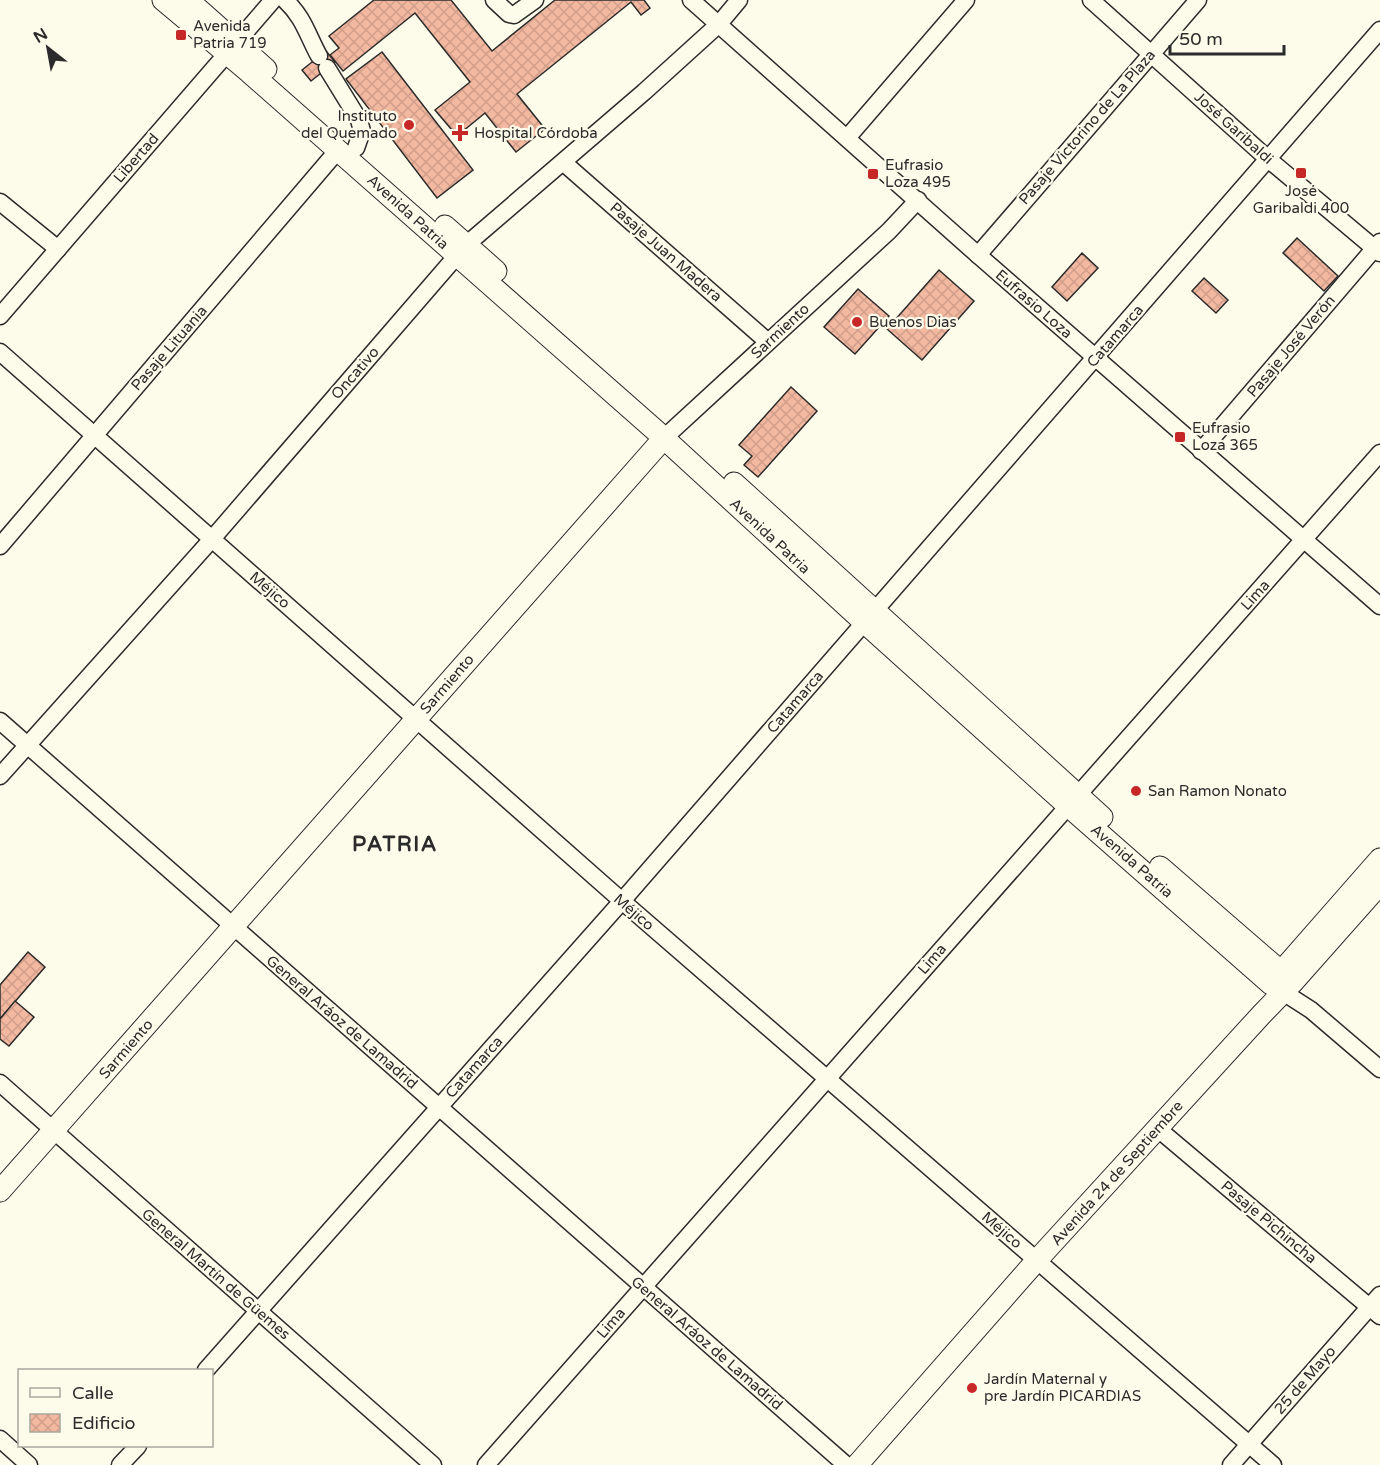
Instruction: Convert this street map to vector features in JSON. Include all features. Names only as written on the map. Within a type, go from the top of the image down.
[{"type":"main road","name":"Avenida Patria","points":[[164,0],[230,47],[347,149],[669,434],[1072,800],[1282,983]]},
{"type":"main road","name":"Avenida Patria","points":[[188,0],[230,47]]},
{"type":"main road","name":"Sarmiento","points":[[0,1191],[669,434]]},
{"type":"main road","points":[[1282,983],[1297,955],[1380,860]]},
{"type":"main road","name":"Avenida 24 de Septiembre","points":[[857,1465],[1037,1260],[1262,1014],[1282,983],[1380,884]]},
{"type":"street","name":"Libertad","points":[[0,316],[230,47],[273,0]]},
{"type":"street","points":[[285,0],[295,9],[306,25],[323,62],[359,120],[362,131],[347,149]]},
{"type":"street","points":[[494,0],[509,14],[514,15],[535,0]]},
{"type":"street","name":"Eufrasio Loza","points":[[691,0],[978,255],[1380,606]]},
{"type":"street","name":"Oncativo","points":[[0,776],[212,539],[461,250],[564,163],[719,24],[739,0]]},
{"type":"street","points":[[848,138],[966,0]]},
{"type":"street","name":"José Garibaldi","points":[[1091,0],[1268,159],[1378,248]]},
{"type":"street","name":"Pasaje Victorino de La Plaza","points":[[978,255],[1198,0]]},
{"type":"street","name":"Catamarca","points":[[208,1369],[622,901],[1380,30]]},
{"type":"street","name":"Pasaje Lituania","points":[[0,546],[94,435],[347,149]]},
{"type":"street","name":"Pasaje Juan Madera","points":[[564,163],[768,342]]},
{"type":"street","name":"Sarmiento","points":[[669,434],[889,231],[918,200]]},
{"type":"street","points":[[0,202],[58,249]]},
{"type":"street","name":"Pasaje José Verón","points":[[1201,451],[1378,248]]},
{"type":"street","name":"Méjico","points":[[0,352],[622,901],[1273,1465]]},
{"type":"street","name":"Lima","points":[[486,1465],[1380,453]]},
{"type":"street","name":"General Aráoz de Lamadrid","points":[[0,722],[846,1465]]},
{"type":"street","name":"Avenida Patria","points":[[1282,983],[1380,1069]]},
{"type":"street","name":"General Martín de Güemes","points":[[0,1083],[433,1465]]},
{"type":"street","name":"Pasaje Pichincha","points":[[1157,1128],[1376,1306]]},
{"type":"street","name":"25 de Mayo","points":[[1231,1465],[1376,1306]]},
{"type":"street","points":[[120,1465],[137,1447]]},
{"type":"street","points":[[3,1448],[29,1465]]},
{"type":"building","points":[[374,0],[451,0],[492,51],[555,0],[644,0],[650,8],[641,15],[631,2],[517,94],[545,129],[516,152],[485,113],[457,136],[435,110],[470,82],[415,13],[343,71],[330,55],[339,48],[329,36]]},
{"type":"building","points":[[326,51],[335,62],[311,81],[302,70]]},
{"type":"building","name":"Instituto del Quemado","points":[[382,52],[473,170],[437,198],[346,79]]},
{"type":"building","points":[[1297,238],[1338,276],[1324,291],[1283,253]]},
{"type":"building","points":[[1082,253],[1098,268],[1067,301],[1052,287]]},
{"type":"building","points":[[939,270],[974,301],[922,360],[887,329]]},
{"type":"building","points":[[1204,278],[1228,300],[1216,313],[1192,291]]},
{"type":"building","name":"Buenos Dias","points":[[858,289],[889,316],[855,354],[824,327]]},
{"type":"building","points":[[791,387],[817,411],[758,477],[744,465],[752,456],[739,445]]},
{"type":"building","points":[[28,952],[45,967],[0,1019],[0,985]]},
{"type":"building","points":[[15,1001],[34,1017],[9,1046],[0,1039],[0,1019]]},
{"type":"place","name":"Avenida Patria 719","points":[[181,35]]},
{"type":"place","name":"Instituto del Quemado","points":[[409,125]]},
{"type":"place","name":"Hospital Córdoba","points":[[460,133]]},
{"type":"place","name":"José Garibaldi 400","points":[[1301,173]]},
{"type":"place","name":"Eufrasio Loza 495","points":[[873,174]]},
{"type":"place","name":"Buenos Dias","points":[[857,322]]},
{"type":"place","name":"Eufrasio Loza 365","points":[[1180,437]]},
{"type":"place","name":"San Ramon Nonato","points":[[1136,791]]},
{"type":"place","name":"Jardín Maternal y pre Jardín PICARDIAS","points":[[972,1388]]},
{"type":"district","name":"PATRIA","points":[[395,844]]}]
